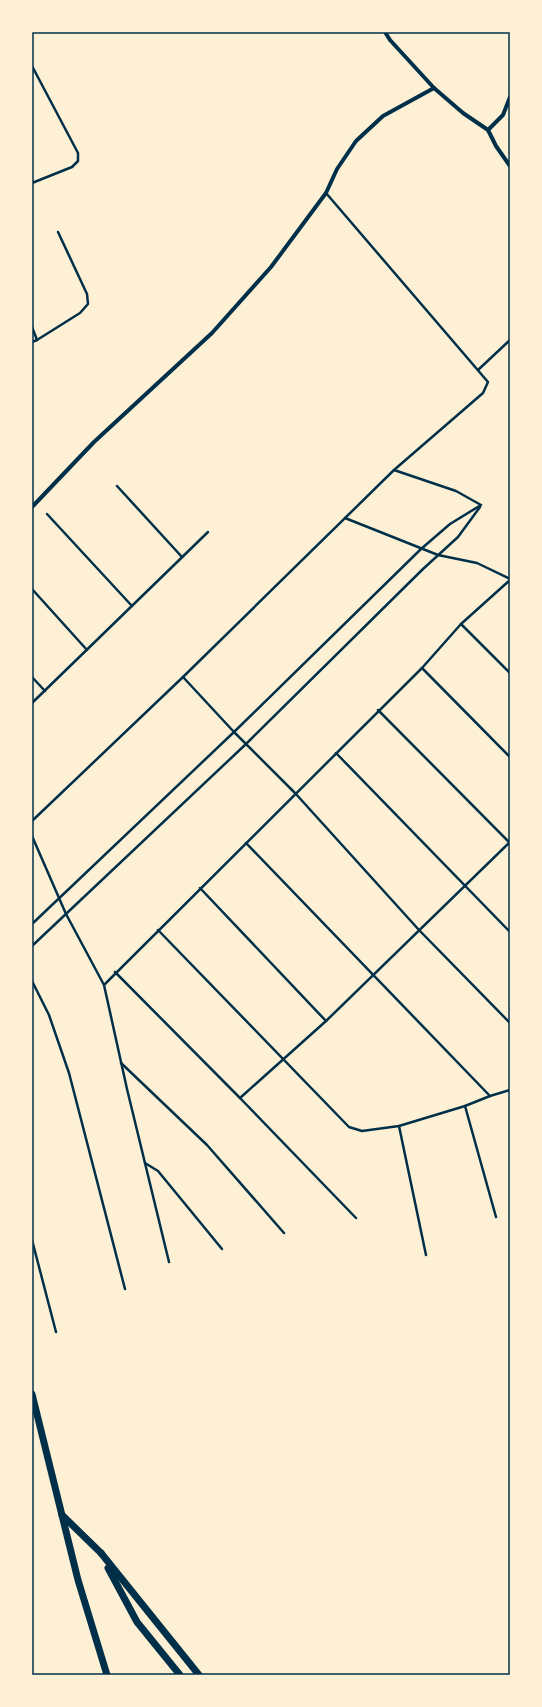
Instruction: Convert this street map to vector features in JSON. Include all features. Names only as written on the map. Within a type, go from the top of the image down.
[{"type":"street","points":[[385,32],[390,40],[434,88],[463,113],[488,130],[496,146],[510,166]]},
{"type":"street","points":[[32,507],[94,442],[212,333],[271,267],[326,193],[337,169],[356,141],[383,116],[434,88]]},
{"type":"street","points":[[488,130],[503,115],[510,97]]},
{"type":"street","points":[[32,1394],[78,1580],[107,1675]]},
{"type":"street","points":[[62,1515],[101,1553],[199,1675]]},
{"type":"street","points":[[101,1553],[137,1622],[180,1675]]},
{"type":"lane","points":[[32,66],[78,153],[78,161],[72,167],[32,183]]},
{"type":"lane","points":[[32,821],[183,677],[394,470],[483,393],[488,382],[326,193]]},
{"type":"lane","points":[[32,342],[38,340],[80,313],[88,304],[87,294],[58,232]]},
{"type":"lane","points":[[32,327],[38,340]]},
{"type":"lane","points":[[478,370],[510,340]]},
{"type":"lane","points":[[394,470],[456,491],[481,506]]},
{"type":"lane","points":[[117,486],[182,557]]},
{"type":"lane","points":[[32,924],[234,732],[421,549],[450,524],[481,506]]},
{"type":"lane","points":[[32,946],[246,744],[458,537],[481,506]]},
{"type":"lane","points":[[47,514],[132,606]]},
{"type":"lane","points":[[104,985],[115,972],[422,668],[461,624],[510,579],[477,563],[438,555],[345,518]]},
{"type":"lane","points":[[32,704],[208,532]]},
{"type":"lane","points":[[32,589],[87,650]]},
{"type":"lane","points":[[461,624],[510,673]]},
{"type":"lane","points":[[422,668],[510,757]]},
{"type":"lane","points":[[32,677],[45,691]]},
{"type":"lane","points":[[183,677],[234,732],[295,793],[420,930],[510,1023]]},
{"type":"lane","points":[[240,1098],[326,1021],[510,843],[378,710]]},
{"type":"lane","points":[[336,753],[510,932]]},
{"type":"lane","points":[[32,836],[66,914],[104,985],[169,1262]]},
{"type":"lane","points":[[246,843],[490,1096]]},
{"type":"lane","points":[[200,888],[326,1021]]},
{"type":"lane","points":[[158,930],[283,1061],[349,1127],[362,1131],[399,1126],[466,1106],[510,1090]]},
{"type":"lane","points":[[115,972],[356,1218]]},
{"type":"lane","points":[[32,980],[49,1015],[69,1073],[125,1289]]},
{"type":"lane","points":[[121,1062],[207,1145],[284,1232]]},
{"type":"lane","points":[[466,1106],[496,1217]]},
{"type":"lane","points":[[399,1126],[426,1255]]},
{"type":"lane","points":[[145,1162],[158,1171],[222,1249]]},
{"type":"lane","points":[[32,1240],[56,1332]]}]
